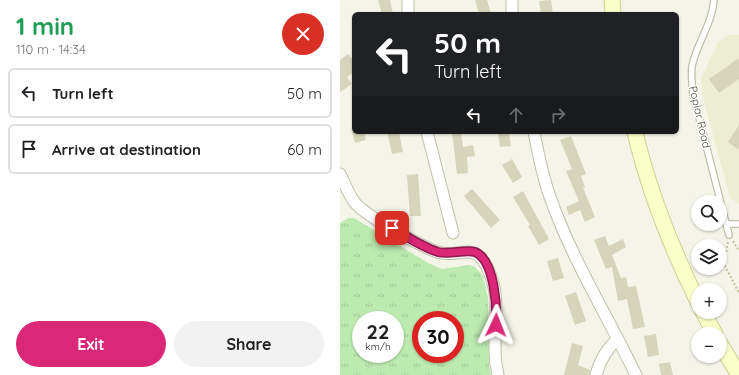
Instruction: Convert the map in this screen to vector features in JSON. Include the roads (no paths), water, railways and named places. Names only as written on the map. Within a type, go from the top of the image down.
[{"type":"main road","points":[[612,0],[613,12]]},
{"type":"main road","points":[[635,134],[643,165],[661,221],[691,287]]},
{"type":"main road","points":[[727,355],[739,375]]},
{"type":"street","points":[[408,0],[408,12]]},
{"type":"street","points":[[512,0],[512,12]]},
{"type":"street","points":[[428,134],[453,233]]},
{"type":"street","points":[[534,134],[549,193],[573,253],[636,375]]},
{"type":"street","points":[[340,174],[356,204],[392,228],[438,252],[457,253],[470,251],[480,257],[488,268],[495,290],[497,304],[494,352],[498,375]]},
{"type":"street","points":[[596,375],[602,358],[608,348],[618,339]]},
{"type":"lane","name":"Poplar Road","points":[[714,0],[710,20],[692,66],[692,79],[693,94],[719,195]]},
{"type":"lane","points":[[727,224],[739,224]]},
{"type":"lane","name":"Poplar Road","points":[[727,228],[729,235]]}]
